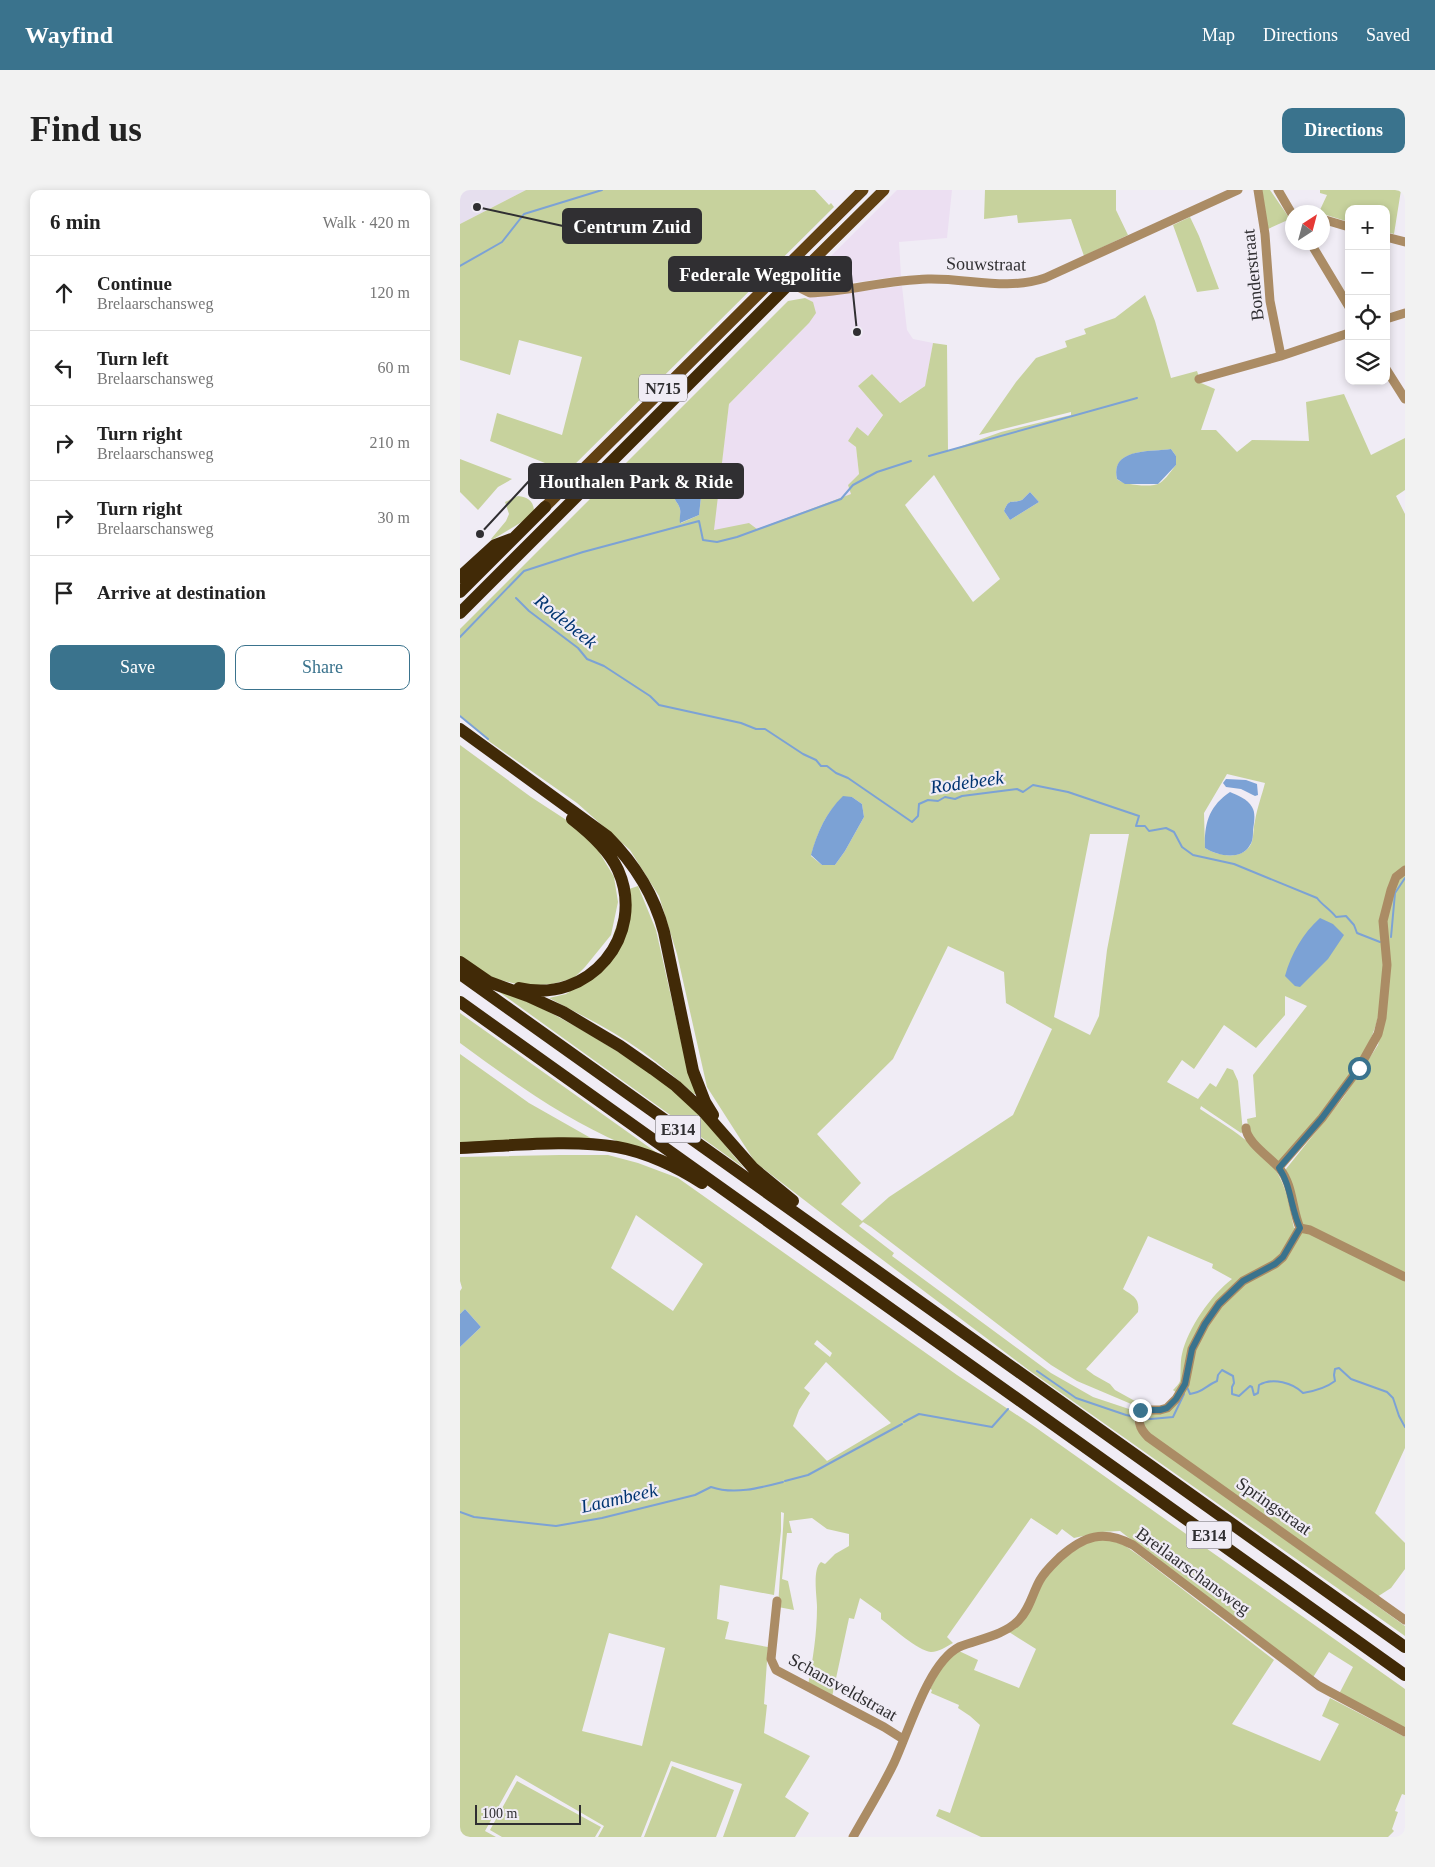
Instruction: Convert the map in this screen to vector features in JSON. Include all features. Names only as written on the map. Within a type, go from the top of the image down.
[{"type":"highway","name":"N715","points":[[460,613],[792,281]]},
{"type":"highway","name":"N715","points":[[460,592],[545,507]]},
{"type":"highway","points":[[460,577],[495,545],[516,537]]},
{"type":"highway","name":"E314","points":[[460,729],[607,836],[621,850],[644,881],[659,914],[664,932],[686,1046],[696,1082],[711,1112],[736,1151]]},
{"type":"highway","name":"E314","points":[[460,740],[562,812],[594,838],[606,851],[618,870],[625,898],[622,928],[615,945],[602,965],[578,983],[560,989],[531,990],[466,972]]},
{"type":"highway","name":"E314","points":[[460,962],[466,972],[896,1284],[1405,1646]]},
{"type":"highway","name":"E314","points":[[466,972],[563,1012],[620,1046],[676,1086],[703,1111],[736,1151],[753,1168],[786,1196],[874,1261],[896,1284]]},
{"type":"highway","name":"E314","points":[[460,1002],[1405,1674]]},
{"type":"highway","name":"E314","points":[[460,1148],[579,1144],[616,1147],[630,1150],[664,1163],[693,1177],[704,1185],[725,1191]]},
{"type":"main road","name":"N715","points":[[545,507],[863,190]]},
{"type":"main road","name":"N715","points":[[792,281],[884,190]]},
{"type":"street","name":"Souwstraat","points":[[782,270],[800,288],[810,293],[899,280],[930,278],[1006,285],[1027,283],[1045,278],[1238,190]]},
{"type":"street","name":"Bonderstraat","points":[[1258,190],[1265,234],[1270,301],[1282,356]]},
{"type":"street","points":[[1278,190],[1287,205]]},
{"type":"street","points":[[1330,221],[1345,225]]},
{"type":"street","points":[[1390,238],[1405,242]]},
{"type":"street","points":[[1315,250],[1345,300]]},
{"type":"street","points":[[1390,318],[1405,313]]},
{"type":"street","points":[[1198,380],[1282,356],[1345,334]]},
{"type":"street","points":[[1390,376],[1405,400]]},
{"type":"street","points":[[1279,1168],[1322,1118],[1359,1068],[1378,1034],[1387,965],[1383,921],[1396,877],[1405,870]]},
{"type":"street","points":[[1246,1128],[1248,1137],[1279,1168],[1290,1192],[1300,1228],[1310,1230],[1405,1277]]},
{"type":"street","name":"Springstraat","points":[[1300,1228],[1283,1257],[1275,1264],[1243,1281],[1219,1304],[1205,1324],[1192,1349],[1185,1384],[1176,1399],[1167,1408],[1140,1410],[1138,1420],[1140,1427],[1148,1437],[1405,1620]]},
{"type":"street","name":"Breilaarschansweg","points":[[853,1837],[894,1762],[929,1683],[944,1658],[959,1646],[1011,1627],[1025,1613],[1040,1581],[1054,1563],[1081,1541],[1091,1537],[1109,1536],[1122,1539],[1133,1545],[1319,1686],[1405,1732]]},
{"type":"street","name":"Schansveldstraat","points":[[777,1601],[771,1659],[776,1670],[884,1726],[903,1739]]},
{"type":"shaded area","points":[[460,190],[526,190],[460,224]]},
{"type":"shaded area","points":[[897,190],[952,190],[947,238],[899,242],[901,276],[815,288],[805,282]]},
{"type":"shaded area","points":[[902,286],[907,330],[913,339],[933,343],[925,386],[899,403],[872,374],[858,386],[883,414],[868,436],[848,441],[856,447],[859,474],[848,485],[852,494],[757,529],[713,531],[729,404],[809,323],[813,302],[805,298]]},
{"type":"green space","points":[[526,190],[815,190],[829,205],[831,203],[834,207],[558,481],[545,486],[550,465],[490,441],[497,413],[562,435],[582,357],[519,340],[510,375],[460,360],[460,224]]},
{"type":"green space","points":[[985,190],[1116,190],[1116,210],[1128,235],[1084,256],[1071,219],[1018,223],[1017,215],[984,219]]},
{"type":"green space","points":[[1262,190],[1270,190],[1285,212],[1285,221],[1268,229]]},
{"type":"green space","points":[[1320,190],[1401,190],[1394,234],[1390,233],[1390,205],[1345,205],[1345,221],[1330,216],[1330,205],[1322,205],[1327,195],[1320,193]]},
{"type":"green space","points":[[1190,217],[1219,289],[1197,292],[1173,225]]},
{"type":"green space","points":[[1145,295],[1155,321],[1171,378],[1197,371],[1201,383],[1215,389],[1201,430],[1216,430],[1237,452],[1252,440],[1309,441],[1306,402],[1344,394],[1371,455],[1405,438],[1405,490],[1396,496],[1405,514],[1405,1448],[1375,1513],[1405,1543],[1405,1569],[1391,1588],[1377,1597],[1157,1441],[1145,1430],[1142,1421],[1146,1415],[1169,1409],[1181,1396],[1173,1390],[1180,1381],[1181,1357],[1189,1334],[1201,1313],[1216,1294],[1232,1279],[1212,1268],[1213,1264],[1148,1236],[1123,1289],[1137,1300],[1138,1312],[1086,1369],[1110,1384],[1115,1390],[1144,1406],[1143,1409],[1077,1381],[1051,1365],[871,1227],[863,1222],[859,1226],[894,1253],[892,1256],[1051,1373],[1093,1397],[1132,1410],[1136,1427],[1146,1439],[1405,1626],[1405,1636],[1030,1371],[755,1162],[707,1087],[677,954],[659,896],[630,850],[577,803],[490,742],[460,715],[460,629],[788,301],[805,298],[813,302],[816,313],[809,323],[729,404],[714,530],[749,523],[757,529],[851,494],[848,485],[859,474],[856,447],[848,441],[857,427],[868,436],[883,415],[858,386],[872,374],[900,403],[925,386],[933,343],[947,345],[948,451],[1001,432],[1071,415],[1071,412],[979,435],[1016,382],[1036,358],[1067,347],[1065,341],[1086,334],[1084,329],[1115,318]],"holes":[[[1171,449],[1176,456],[1176,465],[1156,485],[1144,486],[1125,483],[1117,479],[1116,469],[1120,462],[1126,457],[1143,452]],[[934,475],[1000,579],[973,602],[905,505]],[[680,490],[698,492],[701,497],[699,515],[681,523],[680,509],[675,496]],[[1030,492],[1039,502],[1010,520],[1004,511],[1009,502],[1019,501]],[[1227,774],[1265,783],[1256,816],[1252,842],[1247,849],[1236,855],[1223,855],[1205,848],[1204,813]],[[843,797],[852,797],[862,804],[864,817],[835,865],[822,865],[811,856],[819,831],[832,809]],[[1090,834],[1129,834],[1107,950],[1099,1016],[1090,1035],[1054,1017]],[[1386,930],[1390,965],[1383,1024],[1378,1045],[1343,1098],[1286,1169],[1302,1226],[1294,1228],[1285,1188],[1272,1166],[1244,1138],[1200,1109],[1201,1106],[1241,1133],[1243,1132],[1238,1081],[1233,1070],[1227,1068],[1216,1087],[1210,1083],[1198,1099],[1167,1082],[1182,1060],[1194,1069],[1224,1025],[1256,1048],[1285,1015],[1285,996],[1307,1006],[1253,1075],[1256,1117],[1247,1119],[1249,1134],[1257,1144],[1280,1163],[1285,1160],[1339,1092],[1372,1035],[1378,1017],[1381,996],[1383,975],[1381,933]],[[948,946],[1004,972],[1006,1003],[1052,1029],[1013,1115],[889,1197],[862,1221],[841,1204],[861,1183],[817,1134],[893,1059]],[[1275,1261],[1276,1264],[1254,1276],[1249,1274]]]},
{"type":"green space","points":[[460,459],[512,479],[498,487],[478,510],[460,492]]},
{"type":"green space","points":[[518,496],[531,501],[534,510],[530,517],[492,540],[509,514],[505,502]]},
{"type":"green space","points":[[460,745],[531,797],[574,825],[598,850],[614,877],[618,902],[611,935],[574,978],[552,984],[524,986],[493,978],[460,957]]},
{"type":"green space","points":[[638,886],[656,930],[686,1063],[696,1094],[632,1044],[549,998],[566,994],[601,971],[629,889]]},
{"type":"green space","points":[[495,989],[533,1004],[570,1023],[651,1074],[673,1091],[708,1124],[744,1168]]},
{"type":"green space","points":[[460,1013],[667,1160],[623,1144],[580,1123],[499,1071],[460,1043]]},
{"type":"green space","points":[[460,1054],[529,1103],[596,1141],[460,1145]]},
{"type":"green space","points":[[608,1155],[638,1163],[678,1178],[957,1375],[1035,1427],[1405,1689],[1405,1729],[1339,1694],[1353,1667],[1329,1652],[1312,1679],[1120,1531],[1101,1532],[1074,1538],[1062,1529],[1057,1535],[1031,1518],[947,1637],[953,1643],[943,1649],[931,1652],[919,1648],[881,1619],[881,1613],[860,1598],[854,1619],[849,1618],[832,1697],[808,1685],[816,1626],[816,1577],[818,1566],[821,1562],[825,1564],[835,1554],[849,1546],[849,1534],[827,1529],[812,1518],[789,1521],[792,1533],[787,1533],[782,1579],[788,1581],[794,1610],[778,1607],[784,1513],[781,1512],[781,1531],[774,1595],[720,1585],[717,1619],[729,1622],[725,1639],[768,1647],[764,1704],[767,1705],[764,1733],[810,1756],[785,1797],[809,1813],[795,1837],[723,1837],[742,1784],[671,1761],[641,1837],[598,1837],[604,1826],[516,1775],[485,1831],[496,1837],[460,1837],[460,1347],[481,1327],[465,1309],[460,1314],[460,1291],[462,1288],[460,1281],[460,1157]],"holes":[[[636,1215],[703,1264],[673,1311],[611,1268]],[[817,1340],[832,1353],[830,1357],[814,1344]],[[826,1362],[891,1423],[827,1461],[793,1426],[799,1410],[810,1393],[804,1388]],[[609,1633],[665,1648],[642,1746],[582,1731]]]},
{"type":"green space","points":[[1104,1538],[1124,1545],[1141,1557],[1274,1660],[1232,1724],[1320,1761],[1339,1724],[1322,1716],[1330,1698],[1405,1737],[1405,1795],[1402,1794],[1395,1811],[1398,1812],[1392,1829],[1394,1831],[1388,1837],[981,1837],[936,1816],[939,1809],[950,1813],[980,1725],[958,1708],[959,1705],[931,1693],[932,1690],[930,1689],[945,1661],[959,1651],[978,1660],[974,1670],[1019,1688],[1036,1649],[1009,1632],[1051,1570],[1082,1544]]},
{"type":"green space","points":[[672,1766],[734,1790],[716,1837],[644,1837]]},
{"type":"green space","points":[[517,1781],[601,1827],[595,1837],[502,1837],[490,1830]]},
{"type":"water","points":[[1171,449],[1176,456],[1176,465],[1158,484],[1125,484],[1117,479],[1116,469],[1125,457],[1143,452]]},
{"type":"water","points":[[680,490],[698,492],[701,497],[699,515],[680,523],[680,509],[675,496]]},
{"type":"water","points":[[1030,492],[1039,502],[1010,520],[1004,511],[1009,502],[1022,500]]},
{"type":"water","points":[[1226,779],[1246,780],[1257,784],[1258,795],[1255,796],[1241,789],[1226,787],[1223,783]]},
{"type":"water","points":[[1230,792],[1248,802],[1253,809],[1253,838],[1246,850],[1241,853],[1223,855],[1205,848],[1205,839],[1209,816],[1217,803]]},
{"type":"water","points":[[843,796],[852,797],[862,804],[864,817],[835,865],[822,865],[811,855],[813,847],[827,816]]},
{"type":"water","points":[[1320,918],[1333,924],[1344,935],[1328,959],[1300,987],[1295,986],[1285,976],[1294,952],[1303,937]]},
{"type":"water","points":[[465,1309],[481,1327],[460,1347],[460,1314]]},
{"type":"waterway","points":[[460,266],[502,242],[524,214],[602,190]]},
{"type":"waterway","points":[[929,456],[1137,398]]},
{"type":"waterway","points":[[460,637],[524,571],[583,552],[699,521],[703,540],[717,542],[737,537],[841,499],[853,485],[877,472],[911,461]]},
{"type":"waterway","name":"Rodebeek","points":[[516,598],[529,611],[578,648],[587,659],[604,666],[650,696],[659,705],[741,723],[756,729],[765,729],[803,754],[816,760],[821,766],[827,766],[836,773],[848,778],[912,822],[918,816],[919,804],[928,800],[938,801],[945,797],[955,799],[962,796],[1017,789],[1023,792],[1033,785],[1068,792],[1139,816],[1136,826],[1145,826],[1149,831],[1166,828],[1174,832],[1182,847],[1193,855],[1234,864],[1317,898],[1336,917],[1346,916],[1354,925],[1357,933],[1380,942]]},
{"type":"waterway","points":[[460,716],[488,739]]},
{"type":"waterway","points":[[1391,937],[1395,893],[1405,878]]},
{"type":"waterway","name":"Laambeek","points":[[1187,1387],[1190,1394],[1202,1390],[1217,1381],[1218,1375],[1222,1370],[1233,1376],[1232,1394],[1239,1396],[1250,1386],[1254,1395],[1258,1393],[1259,1385],[1270,1381],[1294,1386],[1303,1393],[1320,1389],[1335,1381],[1335,1369],[1339,1368],[1351,1379],[1387,1392],[1393,1398],[1405,1427]]},
{"type":"waterway","name":"Laambeek","points":[[1037,1371],[1076,1398],[1136,1417]]},
{"type":"waterway","name":"Laambeek","points":[[1143,1418],[1173,1417],[1184,1394]]},
{"type":"waterway","name":"Laambeek","points":[[904,1422],[919,1414],[992,1427],[1008,1409]]},
{"type":"waterway","name":"Laambeek","points":[[785,1481],[808,1475],[902,1424]]},
{"type":"waterway","name":"Laambeek","points":[[460,1512],[474,1517],[556,1526],[602,1518],[695,1495],[711,1487],[738,1491],[783,1482]]},
{"type":"place","name":"Centrum Zuid","points":[[477,207]]},
{"type":"place","name":"Federale Wegpolitie","points":[[857,332]]},
{"type":"place","name":"Houthalen Park & Ride","points":[[480,534]]},
{"type":"route","points":[[1140,1410],[1167,1408],[1176,1399],[1185,1384],[1192,1349],[1205,1324],[1219,1304],[1232,1290],[1250,1276],[1275,1264],[1291,1246],[1300,1228],[1290,1192],[1283,1173],[1279,1168],[1322,1118],[1359,1068]]}]
